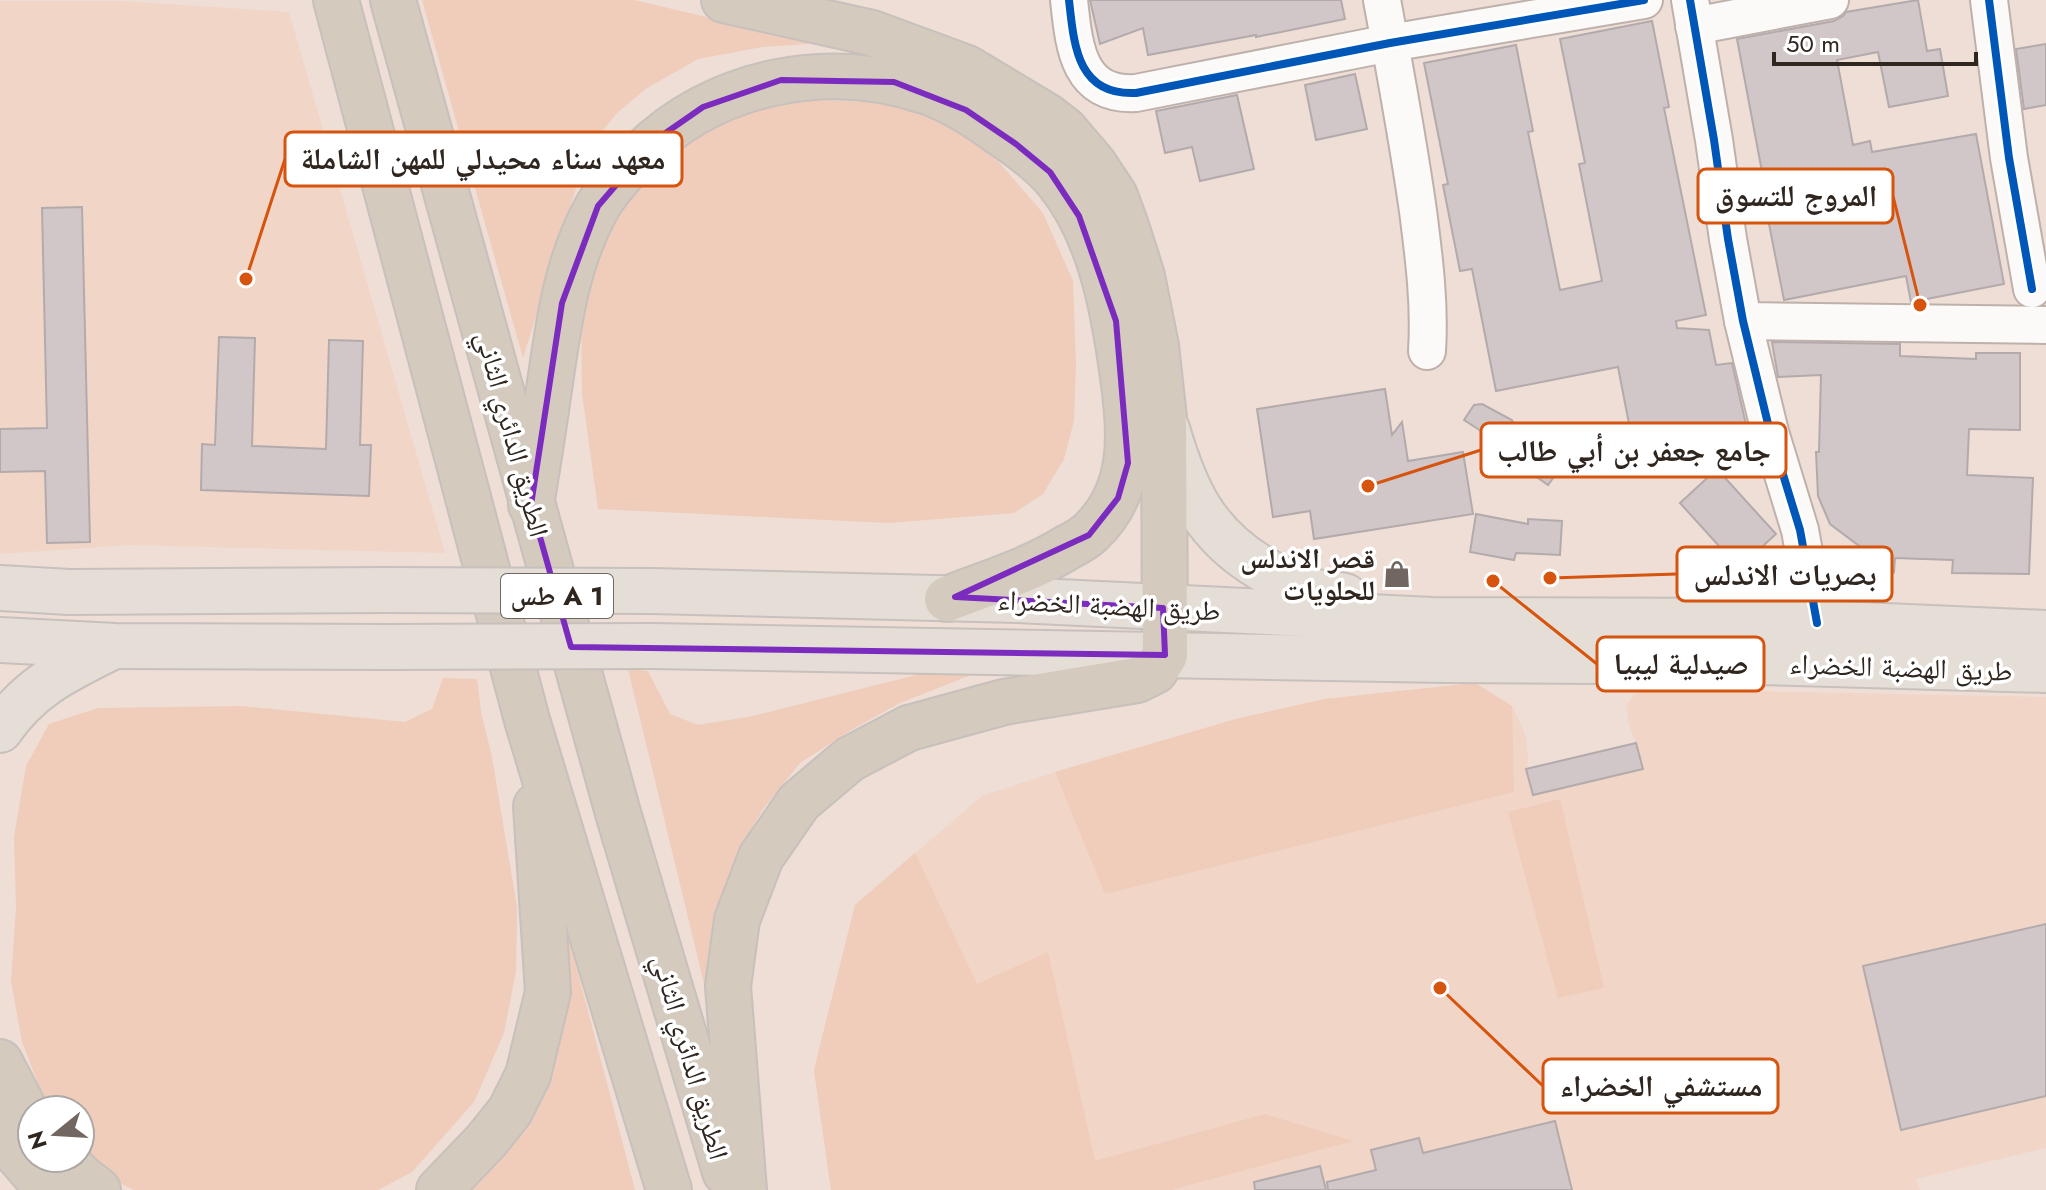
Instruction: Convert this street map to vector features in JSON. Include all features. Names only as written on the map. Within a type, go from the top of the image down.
[{"type":"highway","name":"الطريق الدائري الثاني","points":[[336,0],[527,720],[669,1190]]},
{"type":"highway","name":"الطريق الدائري الثاني","points":[[393,0],[618,813],[730,1190]]},
{"type":"highway","points":[[724,0],[872,33],[967,68],[1030,105],[1065,130],[1094,164],[1115,196],[1126,226],[1142,276],[1156,346],[1164,418],[1165,655],[1155,671],[1137,680],[1004,702],[909,728],[850,759],[799,802],[761,857],[737,920],[728,986],[744,1190]]},
{"type":"highway","points":[[531,505],[562,303],[577,248],[598,206],[624,171],[674,125],[703,107],[741,91],[781,80],[814,77],[861,77],[894,82],[931,93],[966,110],[1034,158],[1060,184],[1083,223],[1097,256],[1116,321],[1126,398],[1128,463],[1118,498],[1089,535],[1050,558],[947,599]]},
{"type":"highway","points":[[439,1190],[510,1111],[528,1075],[548,992],[527,720]]},
{"type":"highway","points":[[0,1062],[17,1094]]},
{"type":"highway","points":[[0,1134],[48,1190]]},
{"type":"highway","points":[[78,1174],[98,1190]]},
{"type":"main road","points":[[1164,418],[1177,464],[1196,505],[1222,538],[1250,562],[1292,586],[1308,591],[1490,620]]},
{"type":"main road","name":"طريق الهضبة الخضراء","points":[[0,588],[69,592],[652,591],[947,599],[1432,620],[1613,619],[1817,623],[2046,633]]},
{"type":"main road","name":"طريق الهضبة الخضراء","points":[[0,640],[115,646],[652,646],[1758,662],[2046,670]]},
{"type":"main road","points":[[0,730],[25,699],[43,684],[115,646]]},
{"type":"street","points":[[1069,0],[1077,51],[1084,70],[1105,89],[1124,93],[1644,0]]},
{"type":"street","points":[[1382,0],[1406,129],[1428,288],[1427,351]]},
{"type":"street","points":[[1817,623],[1800,530],[1770,432],[1743,321],[1692,13],[1830,0]]},
{"type":"street","points":[[1743,321],[2042,325],[2039,288],[2009,158],[1989,0]]},
{"type":"highlighted area","points":[[781,80],[894,82],[966,110],[1016,144],[1050,172],[1079,216],[1116,321],[1128,463],[1118,498],[1089,535],[955,597],[1163,608],[1165,655],[571,647],[531,505],[562,303],[598,206],[654,141],[703,107]]},
{"type":"shaded area","points":[[422,0],[634,0],[715,19],[840,42],[762,47],[698,59],[647,88],[618,112],[589,147],[523,358]]},
{"type":"shaded area","points":[[0,1],[120,1],[289,12],[445,553],[130,545],[0,554]]},
{"type":"shaded area","points":[[818,100],[890,103],[945,124],[997,160],[1043,213],[1073,281],[1074,421],[1064,459],[1043,494],[1014,513],[889,523],[598,509],[582,393],[581,316],[597,252],[632,194],[699,135],[751,109]]},
{"type":"shaded area","points":[[628,669],[648,671],[670,714],[698,725],[753,716],[928,672],[976,673],[900,703],[800,763],[763,809],[740,849],[718,907],[707,996]]},
{"type":"shaded area","points":[[443,678],[477,679],[517,907],[516,971],[504,1033],[474,1102],[412,1172],[378,1190],[134,1190],[122,1184],[96,1161],[96,1094],[42,1094],[22,1042],[11,981],[16,908],[14,837],[26,766],[49,724],[98,708],[241,706],[405,722],[432,709]]},
{"type":"shaded area","points":[[1475,683],[1512,706],[1526,738],[1527,768],[1636,743],[1628,722],[1627,704],[1640,689],[2046,697],[2046,1148],[1916,1179],[1920,1190],[831,1190],[814,1070],[855,905],[982,796],[1236,719],[1325,699]]},
{"type":"shaded area","points":[[1475,683],[1512,706],[1514,792],[1105,894],[1055,772],[1236,719],[1325,699]]},
{"type":"shaded area","points":[[1560,799],[1604,988],[1558,998],[1508,812]]},
{"type":"shaded area","points":[[915,853],[977,984],[1048,952],[1095,1161],[1265,1114],[1353,1141],[1171,1190],[831,1190],[814,1070],[855,905]]},
{"type":"shaded area","points":[[568,935],[635,1190],[451,1190],[549,1039]]},
{"type":"building","points":[[1090,0],[1341,0],[1345,19],[1148,55],[1143,28],[1100,44]]},
{"type":"building","points":[[1918,0],[1927,51],[1940,49],[1948,96],[1889,107],[1878,52],[1837,60],[1853,145],[1870,141],[1872,152],[1976,134],[2004,284],[1911,302],[1906,276],[1784,300],[1737,39],[1834,21],[1846,12]]},
{"type":"building","points":[[1652,21],[1669,107],[1664,108],[1706,315],[1676,321],[1677,328],[1709,330],[1716,365],[1732,363],[1747,429],[1726,431],[1730,452],[1638,470],[1618,367],[1496,391],[1472,269],[1460,271],[1443,185],[1448,184],[1424,63],[1516,45],[1533,131],[1528,132],[1560,290],[1602,281],[1579,164],[1585,163],[1560,39]]},
{"type":"building","points":[[2046,44],[2046,105],[2024,109],[2016,49]]},
{"type":"building","points":[[1355,74],[1367,129],[1316,140],[1305,85]]},
{"type":"building","points":[[1237,95],[1254,169],[1200,181],[1192,147],[1165,153],[1156,111]]},
{"type":"building","points":[[82,207],[90,542],[47,543],[45,471],[0,472],[0,429],[47,428],[42,208]]},
{"type":"building","points":[[219,337],[255,338],[252,446],[326,449],[329,340],[363,341],[360,445],[371,445],[369,496],[201,490],[202,444],[215,445]]},
{"type":"building","points":[[1772,342],[1900,344],[1900,356],[1976,359],[1976,353],[2020,353],[2020,430],[1969,429],[1967,475],[2033,478],[2029,574],[1952,573],[1953,560],[1895,558],[1894,572],[1830,524],[1818,496],[1816,452],[1819,452],[1821,375],[1778,377]]},
{"type":"building","points":[[1385,389],[1392,435],[1402,422],[1408,461],[1463,452],[1473,514],[1314,539],[1310,511],[1273,517],[1257,409]]},
{"type":"building","points":[[1482,404],[1521,427],[1510,445],[1531,441],[1563,464],[1548,485],[1495,447],[1504,446],[1464,420],[1474,405]]},
{"type":"building","points":[[1717,469],[1776,534],[1739,568],[1680,503]]},
{"type":"building","points":[[1476,514],[1528,524],[1528,519],[1562,521],[1560,555],[1516,553],[1514,560],[1470,552]]},
{"type":"building","points":[[1636,743],[1643,769],[1533,795],[1526,769]]},
{"type":"building","points":[[2046,924],[2046,1096],[1901,1130],[1863,966]]},
{"type":"building","points":[[1555,1121],[1572,1190],[1328,1190],[1327,1182],[1376,1170],[1371,1150],[1419,1138],[1423,1153]]},
{"type":"building","points":[[1320,1166],[1326,1190],[1255,1190],[1254,1182]]},
{"type":"cycle path","points":[[1069,0],[1077,50],[1090,77],[1116,92],[1136,93],[1390,43],[1644,0]]},
{"type":"cycle path","points":[[1690,0],[1743,321],[1770,432],[1800,530],[1817,623]]},
{"type":"cycle path","points":[[1989,0],[2009,158],[2032,289]]},
{"type":"place","name":"معهد سناء محيدلي للمهن الشاملة","points":[[246,279]]},
{"type":"place","name":"المروج للتسوق","points":[[1920,305]]},
{"type":"place","name":"جامع جعفر بن أبي طالب","points":[[1368,486]]},
{"type":"place","name":"قصر الاندلس للحلويات","points":[[1397,574]]},
{"type":"place","name":"بصريات الاندلس","points":[[1550,578]]},
{"type":"place","name":"صيدلية ليبيا","points":[[1493,581]]},
{"type":"place","name":"مستشفي الخضراء","points":[[1440,988]]}]
